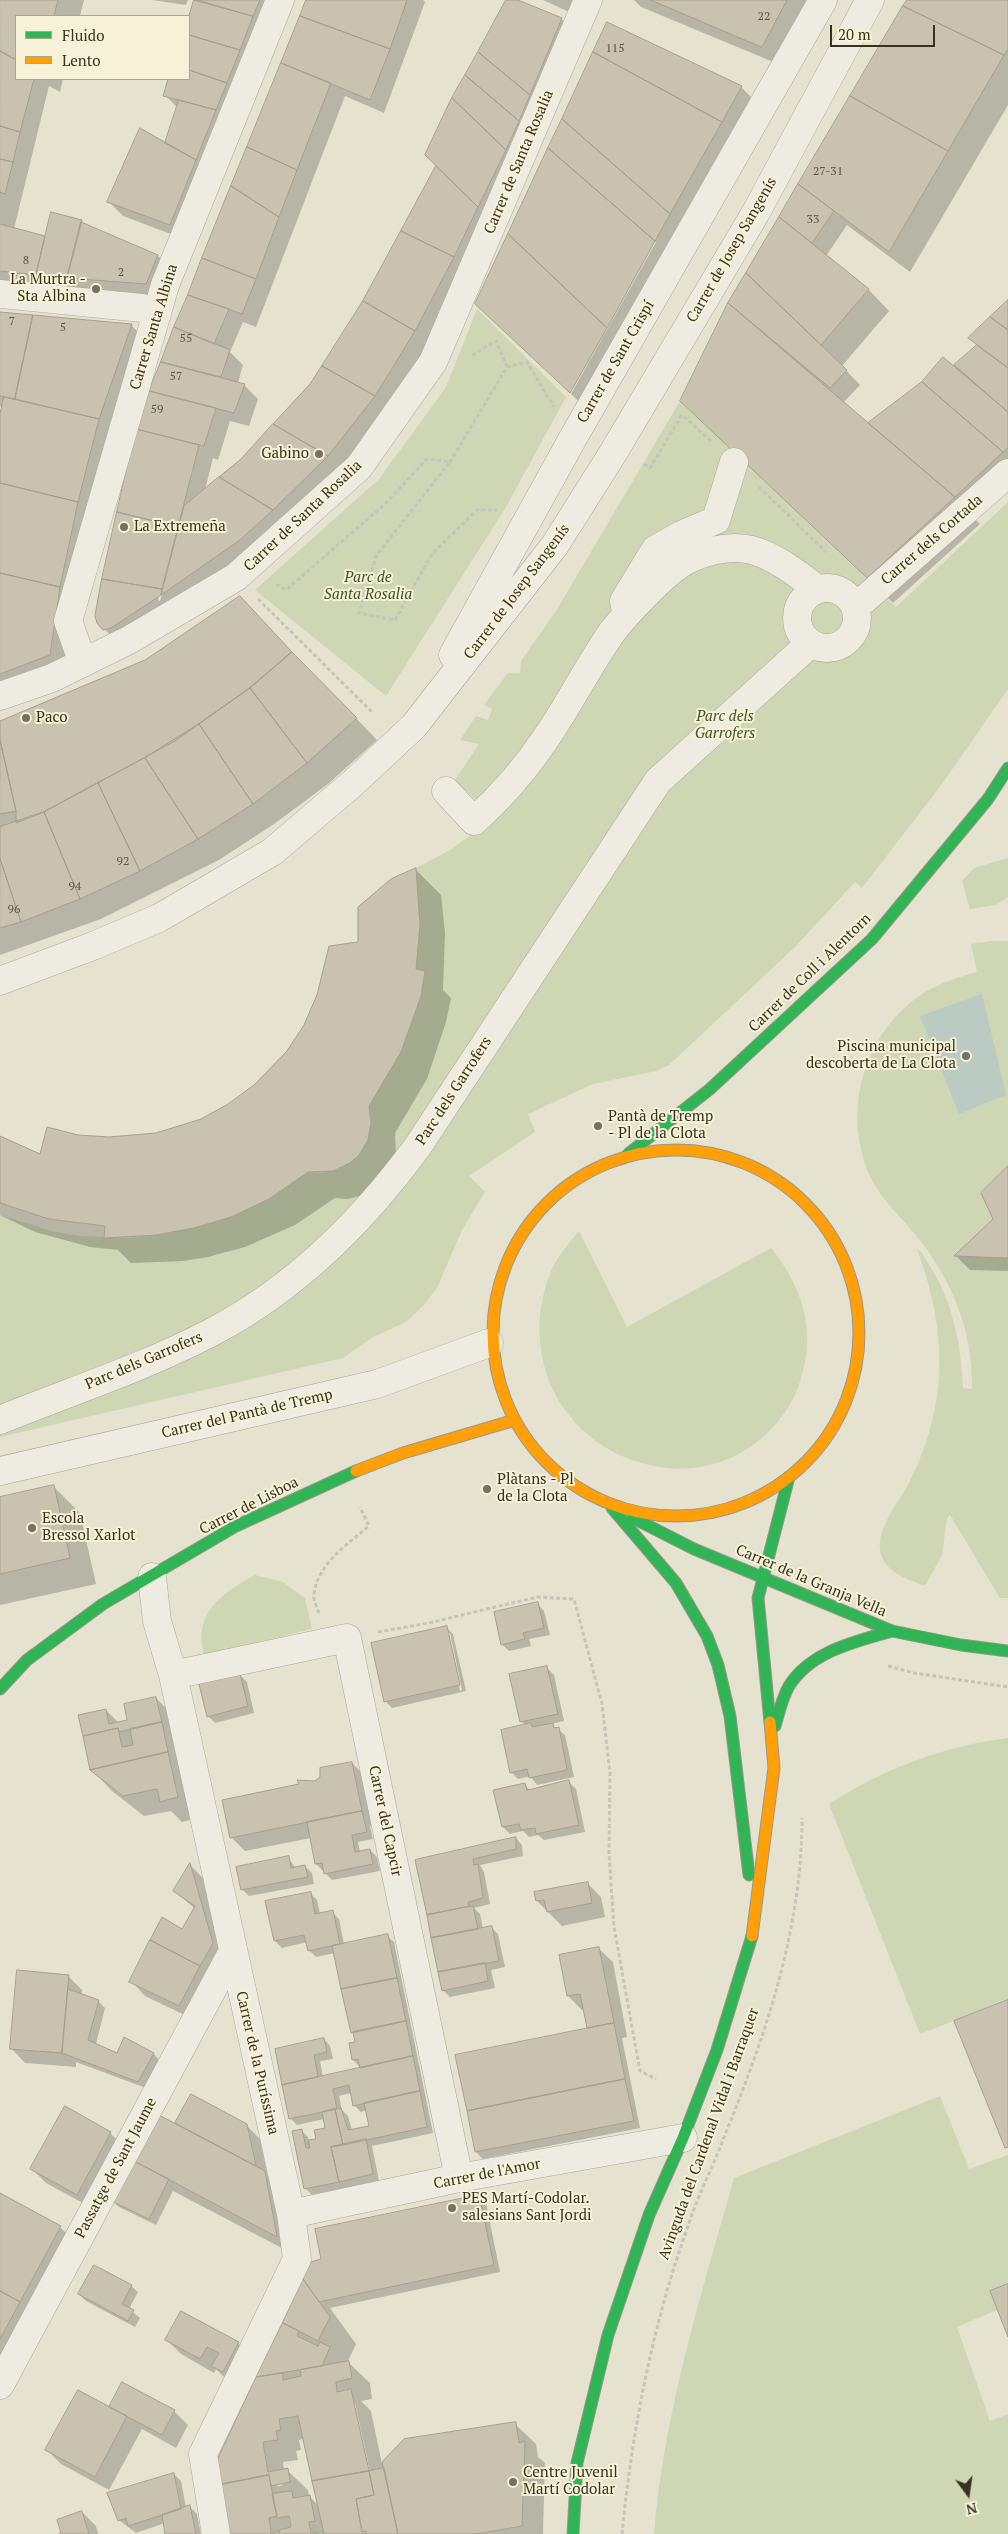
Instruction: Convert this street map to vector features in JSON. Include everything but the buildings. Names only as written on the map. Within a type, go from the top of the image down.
[{"type":"street","name":"Carrer Santa Albina","points":[[82,663],[68,621],[165,285],[280,0]]},
{"type":"street","name":"Carrer de Santa Rosalia","points":[[0,696],[52,678],[130,640],[236,577],[359,467],[434,362],[588,0]]},
{"type":"street","name":"Carrer de Sant Crispí","points":[[414,726],[573,438],[823,0]]},
{"type":"street","name":"Carrer de Josep Sangenís","points":[[0,981],[93,946],[159,918],[272,852],[360,777],[414,726],[555,545],[613,454],[755,214],[870,0]]},
{"type":"street","points":[[0,294],[142,308],[157,314]]},
{"type":"street","points":[[627,615],[624,602],[655,550],[681,535],[716,520],[734,462]]},
{"type":"street","name":"Carrer dels Cortada","points":[[853,603],[865,600],[1008,473]]},
{"type":"street","points":[[446,791],[474,821],[486,810],[521,774],[549,734],[613,631],[678,565],[709,552],[730,548],[751,550],[776,561],[817,589]]},
{"type":"street","points":[[834,588],[848,596],[853,603],[857,619],[856,627],[847,641],[832,648],[824,648],[808,642],[802,635],[796,618],[802,600],[817,589],[834,588]]},
{"type":"street","name":"Parc dels Garrofers","points":[[0,1420],[172,1351],[215,1330],[256,1306],[294,1279],[330,1248],[392,1183],[418,1146],[658,781],[802,651],[808,642]]},
{"type":"street","name":"Carrer de Coll i Alentorn","points":[[628,1154],[710,1089],[872,939],[988,798],[1008,768]]},
{"type":"street","points":[[612,1508],[673,1517],[704,1514],[734,1506],[763,1494],[789,1477],[822,1443],[837,1421],[856,1371],[860,1344],[860,1317],[855,1289],[846,1261],[832,1235],[808,1206],[770,1175],[744,1162],[720,1156],[683,1151],[628,1154]]},
{"type":"street","name":"Carrer de la Granja Vella","points":[[628,1154],[590,1170],[548,1202],[531,1222],[504,1268],[492,1310],[489,1343],[499,1383],[515,1420],[533,1446],[560,1474],[583,1492],[694,1549],[892,1631],[961,1645],[1008,1651]]},
{"type":"street","name":"Carrer del Pantà de Tremp","points":[[0,1471],[377,1384],[489,1343]]},
{"type":"street","name":"Carrer de Lisboa","points":[[0,1689],[27,1660],[103,1604],[236,1526],[346,1475],[403,1453],[515,1420]]},
{"type":"street","name":"Avinguda del Cardenal Vidal i Barraquer","points":[[573,2534],[577,2463],[608,2335],[649,2215],[683,2138],[717,2050],[752,1936],[774,1768],[758,1598],[789,1477]]},
{"type":"street","name":"Avinguda del Cardenal Vidal i Barraquer","points":[[612,1508],[676,1583],[707,1636],[718,1665],[730,1716],[754,1913]]},
{"type":"street","name":"Carrer de la Puríssima","points":[[152,1577],[157,1621],[173,1675],[291,2214],[297,2259],[203,2454],[216,2534]]},
{"type":"street","points":[[772,1735],[788,1686],[800,1672],[828,1652],[892,1631]]},
{"type":"street","points":[[173,1675],[347,1638]]},
{"type":"street","name":"Carrer del Capcir","points":[[347,1638],[459,2178]]},
{"type":"street","name":"Passatge de Sant Jaume","points":[[0,2385],[232,1951]]},
{"type":"street","name":"Carrer de l'Amor","points":[[291,2214],[459,2178],[683,2138]]},
{"type":"path","points":[[468,357],[496,341],[507,367]]},
{"type":"path","points":[[505,510],[477,510],[432,554],[395,620],[359,613],[376,556],[450,462],[507,367],[528,362],[554,406],[556,415]]},
{"type":"path","points":[[269,580],[286,590],[385,504],[427,459],[450,462]]},
{"type":"path","points":[[254,594],[372,713]]},
{"type":"path","points":[[314,1596],[320,1573],[331,1559],[369,1526],[360,1507]]},
{"type":"path","points":[[347,1638],[429,1623],[537,1597],[574,1599],[602,1704],[610,1773],[609,1854],[614,1927],[628,2017],[640,2071],[656,2079]]},
{"type":"path","points":[[878,1665],[914,1673],[1008,1688]]},
{"type":"path","name":"Avinguda del Cardenal Vidal i Barraquer","points":[[622,2534],[628,2477],[655,2339],[687,2228],[725,2134],[785,1962],[798,1892],[802,1811]]},
{"type":"green space","name":"Parc de Santa Rosalia","points":[[477,309],[566,397],[506,507],[386,696],[255,590],[379,479],[446,387]]},
{"type":"green space","name":"Parc dels Garrofers","points":[[680,401],[896,607],[1008,502],[1008,689],[942,784],[862,888],[855,882],[795,947],[669,1065],[656,1071],[593,1084],[528,1114],[535,1132],[469,1176],[485,1192],[462,1230],[437,1288],[423,1306],[406,1322],[373,1337],[343,1358],[0,1437],[0,1215],[52,1231],[78,1236],[130,1238],[156,1235],[194,1228],[231,1217],[269,1199],[308,1172],[321,1173],[339,1169],[359,1155],[368,1140],[371,1123],[369,1106],[401,1052],[419,1002],[425,971],[416,969],[420,925],[416,868],[452,849],[494,817],[455,780],[479,744],[460,740],[476,716],[488,720],[492,709],[484,705],[508,673],[520,673],[521,661],[556,611]]},
{"type":"green space","points":[[1008,858],[1008,897],[996,905],[970,909],[962,881],[974,868]]},
{"type":"green space","points":[[1008,941],[1008,1166],[981,1193],[993,1219],[955,1256],[1008,1258],[1008,1598],[1000,1598],[950,1515],[947,1518],[942,1555],[925,1586],[897,1574],[882,1558],[880,1541],[882,1532],[890,1514],[910,1481],[923,1452],[932,1423],[937,1394],[939,1366],[938,1337],[934,1308],[917,1249],[937,1277],[950,1308],[958,1339],[963,1388],[972,1389],[971,1367],[969,1346],[964,1326],[958,1306],[949,1287],[927,1250],[876,1187],[863,1156],[858,1131],[858,1107],[862,1082],[869,1058],[881,1036],[896,1016],[922,994],[944,982],[977,972],[971,944]]},
{"type":"green space","points":[[579,1231],[627,1327],[771,1248],[791,1278],[798,1293],[803,1309],[807,1343],[801,1378],[794,1397],[778,1421],[765,1435],[747,1449],[726,1460],[715,1464],[680,1469],[634,1461],[604,1446],[579,1426],[560,1401],[546,1373],[540,1341],[541,1308],[550,1274],[559,1257]]},
{"type":"green space","points":[[255,1575],[283,1582],[305,1598],[312,1629],[204,1655],[202,1640],[206,1616],[221,1597]]},
{"type":"green space","points":[[1008,1738],[1008,2000],[920,2034],[829,1804],[871,1780],[915,1761],[961,1747]]},
{"type":"green space","points":[[940,2096],[969,2169],[1008,2155],[1008,2284],[990,2291],[997,2310],[957,2327],[990,2421],[1008,2414],[1008,2534],[654,2534],[666,2443],[685,2354],[734,2178]]},
{"type":"shaded area","name":"Piscina municipal descoberta de La Clota","points":[[982,994],[1006,1095],[959,1114],[920,1016]]},
{"type":"traffic: fast","points":[[628,1154],[710,1089],[872,939],[988,799],[1008,768]]},
{"type":"traffic: fast","points":[[0,1689],[27,1660],[103,1604],[236,1526],[356,1471]]},
{"type":"traffic: fast","points":[[770,1722],[758,1598],[789,1477]]},
{"type":"traffic: fast","points":[[612,1508],[676,1583],[707,1636],[718,1665],[730,1716],[749,1875]]},
{"type":"traffic: fast","points":[[633,1518],[694,1549],[892,1631],[961,1645],[1008,1651]]},
{"type":"traffic: fast","points":[[775,1726],[789,1686],[809,1664],[849,1644],[892,1631]]},
{"type":"traffic: fast","points":[[573,2534],[577,2463],[608,2335],[649,2215],[683,2138],[717,2050],[752,1936]]},
{"type":"traffic: slow","points":[[676,1150],[712,1153],[746,1164],[778,1181],[806,1203],[828,1231],[845,1263],[856,1297],[859,1333],[856,1369],[845,1403],[828,1435],[806,1463],[778,1485],[746,1502],[712,1513],[676,1516],[640,1513],[606,1502],[574,1485],[546,1463],[524,1435],[507,1403],[496,1369],[493,1333],[496,1297],[507,1263],[524,1231],[546,1203],[574,1181],[606,1164],[640,1153],[676,1150]]},
{"type":"traffic: slow","points":[[356,1471],[403,1453],[515,1420]]},
{"type":"traffic: slow","points":[[752,1936],[774,1768],[770,1722]]},
{"type":"place","name":"La Murtra - Sta Albina","points":[[96,289]]},
{"type":"place","name":"Gabino","points":[[319,454]]},
{"type":"place","name":"La Extremeña","points":[[124,527]]},
{"type":"place","name":"Paco","points":[[26,718]]},
{"type":"place","name":"Piscina municipal descoberta de La Clota","points":[[966,1056]]},
{"type":"place","name":"Pantà de Tremp - Pl de la Clota","points":[[598,1126]]},
{"type":"place","name":"Plàtans - Pl de la Clota","points":[[487,1489]]},
{"type":"place","name":"Escola Bressol Xarlot","points":[[32,1528]]},
{"type":"place","name":"PES Martí-Codolar. salesians Sant Jordi","points":[[452,2208]]},
{"type":"place","name":"Centre Juvenil Martí Codolar","points":[[513,2482]]}]
